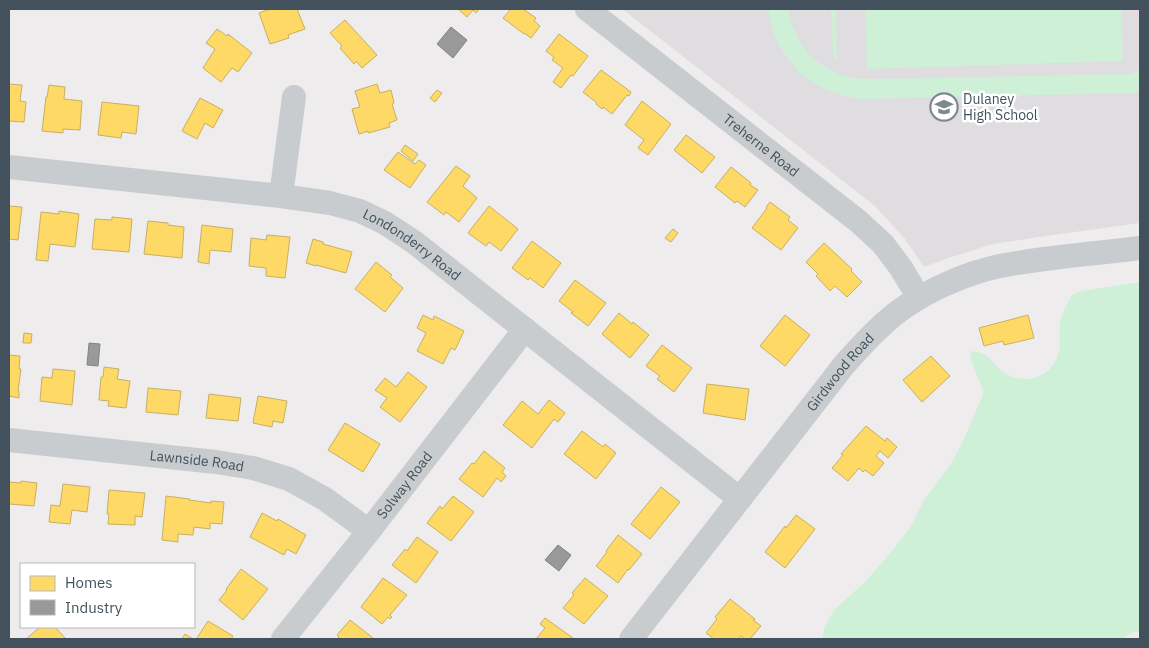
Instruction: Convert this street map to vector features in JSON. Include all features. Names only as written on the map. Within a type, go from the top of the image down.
[{"type":"street","name":"Treherne Road","points":[[587,9],[858,221],[883,244],[901,268],[919,298]]},
{"type":"street","points":[[281,196],[294,97]]},
{"type":"street","name":"Londonderry Road","points":[[9,167],[281,196],[330,203],[360,211],[385,223],[414,242],[740,499]]},
{"type":"street","name":"Girdwood Road","points":[[631,639],[844,365],[872,334],[899,312],[919,298],[957,279],[998,266],[1140,248]]},
{"type":"street","name":"Solway Road","points":[[283,639],[525,329]]},
{"type":"street","name":"Lawnside Road","points":[[9,440],[216,462],[253,468],[288,479],[325,498],[368,531]]},
{"type":"shaded area","name":"Dulaney High School","points":[[622,9],[1140,9],[1140,223],[993,244],[924,267],[905,239],[875,206]]},
{"type":"green space","points":[[768,9],[788,9],[795,32],[806,51],[823,66],[833,72],[849,77],[880,79],[1129,74],[1140,70],[1140,91],[1133,93],[857,99],[823,88],[813,83],[800,72],[779,44],[772,28]]},
{"type":"green space","points":[[831,9],[836,9],[837,59],[833,59]]},
{"type":"green space","points":[[865,9],[1121,9],[1123,61],[867,69]]},
{"type":"green space","points":[[1140,282],[1140,632],[1133,633],[1123,639],[822,639],[825,626],[834,610],[865,582],[893,550],[912,525],[924,500],[953,461],[982,397],[983,390],[970,358],[972,351],[986,356],[1003,372],[1015,378],[1033,378],[1041,375],[1048,371],[1058,356],[1061,319],[1072,295],[1082,291]]},
{"type":"building: Homes","points":[[270,9],[297,9],[305,29],[288,35],[289,38],[270,44],[259,13]]},
{"type":"building: Homes","points":[[458,9],[479,9],[476,13],[473,10],[467,17]]},
{"type":"building: Homes","points":[[511,9],[523,9],[536,18],[534,21],[540,26],[531,38],[503,18]]},
{"type":"building: Homes","points":[[345,20],[377,55],[362,68],[356,61],[354,64],[340,48],[342,46],[330,33]]},
{"type":"building: Homes","points":[[217,29],[227,36],[228,34],[252,53],[238,72],[232,68],[221,82],[203,68],[215,49],[206,43]]},
{"type":"building: Homes","points":[[559,34],[588,56],[561,88],[553,82],[563,68],[552,60],[554,57],[546,51]]},
{"type":"building: Homes","points":[[601,70],[631,92],[612,114],[603,107],[602,109],[583,92]]},
{"type":"building: Homes","points":[[9,84],[22,85],[20,101],[26,102],[24,122],[9,121]]},
{"type":"building: Homes","points":[[377,84],[380,93],[391,90],[394,103],[392,104],[397,120],[389,123],[390,127],[359,134],[352,109],[360,107],[355,91]]},
{"type":"building: Homes","points":[[49,85],[65,87],[64,99],[82,101],[80,130],[63,129],[63,133],[42,131]]},
{"type":"building: Homes","points":[[437,90],[442,93],[435,102],[430,98]]},
{"type":"building: Homes","points":[[200,98],[223,110],[213,128],[205,123],[197,139],[182,131]]},
{"type":"building: Homes","points":[[642,101],[671,124],[648,155],[638,148],[644,140],[625,125]]},
{"type":"building: Homes","points":[[102,102],[139,106],[136,134],[122,132],[121,138],[98,135]]},
{"type":"building: Homes","points":[[686,135],[715,157],[702,173],[674,150]]},
{"type":"building: Homes","points":[[405,145],[418,154],[413,161],[401,151]]},
{"type":"building: Homes","points":[[398,152],[415,164],[419,160],[426,165],[410,188],[384,170]]},
{"type":"building: Homes","points":[[456,166],[470,176],[463,186],[477,198],[459,222],[446,212],[444,215],[427,202]]},
{"type":"building: Homes","points":[[731,167],[758,190],[745,207],[737,201],[735,203],[715,187]]},
{"type":"building: Homes","points":[[770,202],[790,217],[788,220],[798,228],[781,250],[752,228]]},
{"type":"building: Homes","points":[[9,206],[22,207],[18,240],[9,239]]},
{"type":"building: Homes","points":[[489,206],[518,229],[501,251],[489,242],[486,246],[468,233]]},
{"type":"building: Homes","points":[[59,211],[79,214],[75,247],[50,244],[48,261],[36,260],[41,212],[59,214]]},
{"type":"building: Homes","points":[[112,217],[132,219],[129,252],[92,249],[95,219],[112,220]]},
{"type":"building: Homes","points":[[148,221],[184,227],[182,258],[144,254]]},
{"type":"building: Homes","points":[[202,225],[233,229],[231,252],[210,250],[209,264],[198,262]]},
{"type":"building: Homes","points":[[673,229],[678,233],[671,242],[665,238]]},
{"type":"building: Homes","points":[[267,235],[290,237],[285,278],[266,276],[266,268],[249,266],[251,238],[266,240]]},
{"type":"building: Homes","points":[[313,239],[323,242],[323,244],[352,252],[346,273],[306,263]]},
{"type":"building: Homes","points":[[532,241],[561,263],[543,288],[512,268]]},
{"type":"building: Homes","points":[[824,243],[852,269],[851,271],[862,282],[847,297],[835,286],[830,291],[816,276],[818,274],[806,262]]},
{"type":"building: Homes","points":[[376,262],[392,275],[390,277],[403,288],[385,312],[355,289]]},
{"type":"building: Homes","points":[[575,280],[606,303],[588,326],[559,301]]},
{"type":"building: Homes","points":[[619,313],[649,335],[630,358],[602,334]]},
{"type":"building: Homes","points":[[423,315],[433,320],[434,316],[464,331],[455,350],[451,348],[443,364],[417,351],[426,333],[417,328]]},
{"type":"building: Homes","points":[[785,315],[810,335],[785,366],[760,346]]},
{"type":"building: Homes","points":[[1028,315],[1034,338],[1004,345],[1003,341],[984,346],[979,328]]},
{"type":"building: Homes","points":[[24,333],[32,334],[31,343],[23,343]]},
{"type":"building: Homes","points":[[662,345],[692,368],[674,392],[657,379],[660,376],[646,366]]},
{"type":"building: Homes","points":[[9,355],[20,356],[19,398],[9,396]]},
{"type":"building: Homes","points":[[931,356],[950,376],[922,402],[903,380]]},
{"type":"building: Homes","points":[[104,367],[119,369],[117,379],[130,381],[126,408],[108,406],[109,401],[99,400]]},
{"type":"building: Homes","points":[[53,369],[75,371],[72,405],[40,401],[42,377],[52,378]]},
{"type":"building: Homes","points":[[408,372],[427,387],[400,422],[380,407],[387,398],[375,390],[385,378],[396,387]]},
{"type":"building: Homes","points":[[707,384],[749,389],[745,420],[703,413]]},
{"type":"building: Homes","points":[[148,388],[181,391],[178,415],[146,412]]},
{"type":"building: Homes","points":[[209,394],[241,398],[238,421],[206,418]]},
{"type":"building: Homes","points":[[258,396],[287,401],[283,423],[273,421],[272,427],[253,423]]},
{"type":"building: Homes","points":[[549,400],[565,413],[558,422],[554,419],[532,448],[503,425],[522,401],[538,414]]},
{"type":"building: Homes","points":[[345,423],[380,444],[363,472],[328,450]]},
{"type":"building: Homes","points":[[866,426],[885,441],[887,438],[897,447],[888,458],[880,451],[876,456],[884,463],[873,476],[859,468],[848,481],[832,468],[843,455],[841,454]]},
{"type":"building: Homes","points":[[582,431],[603,447],[605,444],[616,453],[596,479],[564,454]]},
{"type":"building: Homes","points":[[484,451],[505,468],[502,472],[506,476],[501,482],[497,478],[483,497],[459,479]]},
{"type":"building: Homes","points":[[21,481],[37,483],[34,506],[9,504],[9,482],[21,483]]},
{"type":"building: Homes","points":[[63,484],[90,487],[87,512],[72,510],[70,524],[49,522],[51,505],[60,506]]},
{"type":"building: Homes","points":[[661,487],[680,502],[650,539],[631,524]]},
{"type":"building: Homes","points":[[109,490],[145,493],[142,517],[135,516],[135,525],[108,524]]},
{"type":"building: Homes","points":[[166,496],[211,503],[211,501],[224,502],[222,524],[210,523],[210,529],[194,527],[193,535],[178,534],[178,542],[162,540]]},
{"type":"building: Homes","points":[[453,496],[474,512],[451,541],[427,523],[440,506],[442,509]]},
{"type":"building: Homes","points":[[262,513],[277,521],[278,519],[306,535],[296,554],[287,549],[284,555],[250,537]]},
{"type":"building: Homes","points":[[796,515],[815,529],[785,568],[765,552]]},
{"type":"building: Homes","points":[[618,535],[642,554],[618,583],[596,566]]},
{"type":"building: Homes","points":[[417,537],[438,552],[416,583],[392,565],[405,549],[407,551]]},
{"type":"building: Homes","points":[[241,569],[268,589],[243,620],[219,600]]},
{"type":"building: Homes","points":[[383,578],[407,595],[390,615],[392,617],[390,619],[388,617],[382,624],[361,607]]},
{"type":"building: Homes","points":[[585,578],[608,596],[584,624],[563,608],[574,595],[572,593]]},
{"type":"building: Homes","points":[[730,599],[761,626],[750,639],[745,639],[741,636],[738,639],[714,639],[706,633],[717,619],[715,617]]},
{"type":"building: Homes","points":[[545,618],[573,638],[536,639],[545,628],[540,624]]},
{"type":"building: Homes","points":[[350,620],[373,638],[337,639],[339,637],[337,635]]},
{"type":"building: Homes","points":[[208,621],[233,636],[231,639],[197,639]]},
{"type":"building: Homes","points":[[39,628],[56,628],[66,639],[26,639]]},
{"type":"building: Homes","points":[[185,634],[193,639],[182,639]]},
{"type":"building: Industry","points":[[451,27],[467,40],[453,58],[437,44]]},
{"type":"building: Industry","points":[[89,343],[100,344],[98,366],[87,365]]},
{"type":"building: Industry","points":[[558,545],[571,555],[559,571],[545,560]]},
{"type":"place","name":"Dulaney High School","points":[[944,107]]}]
